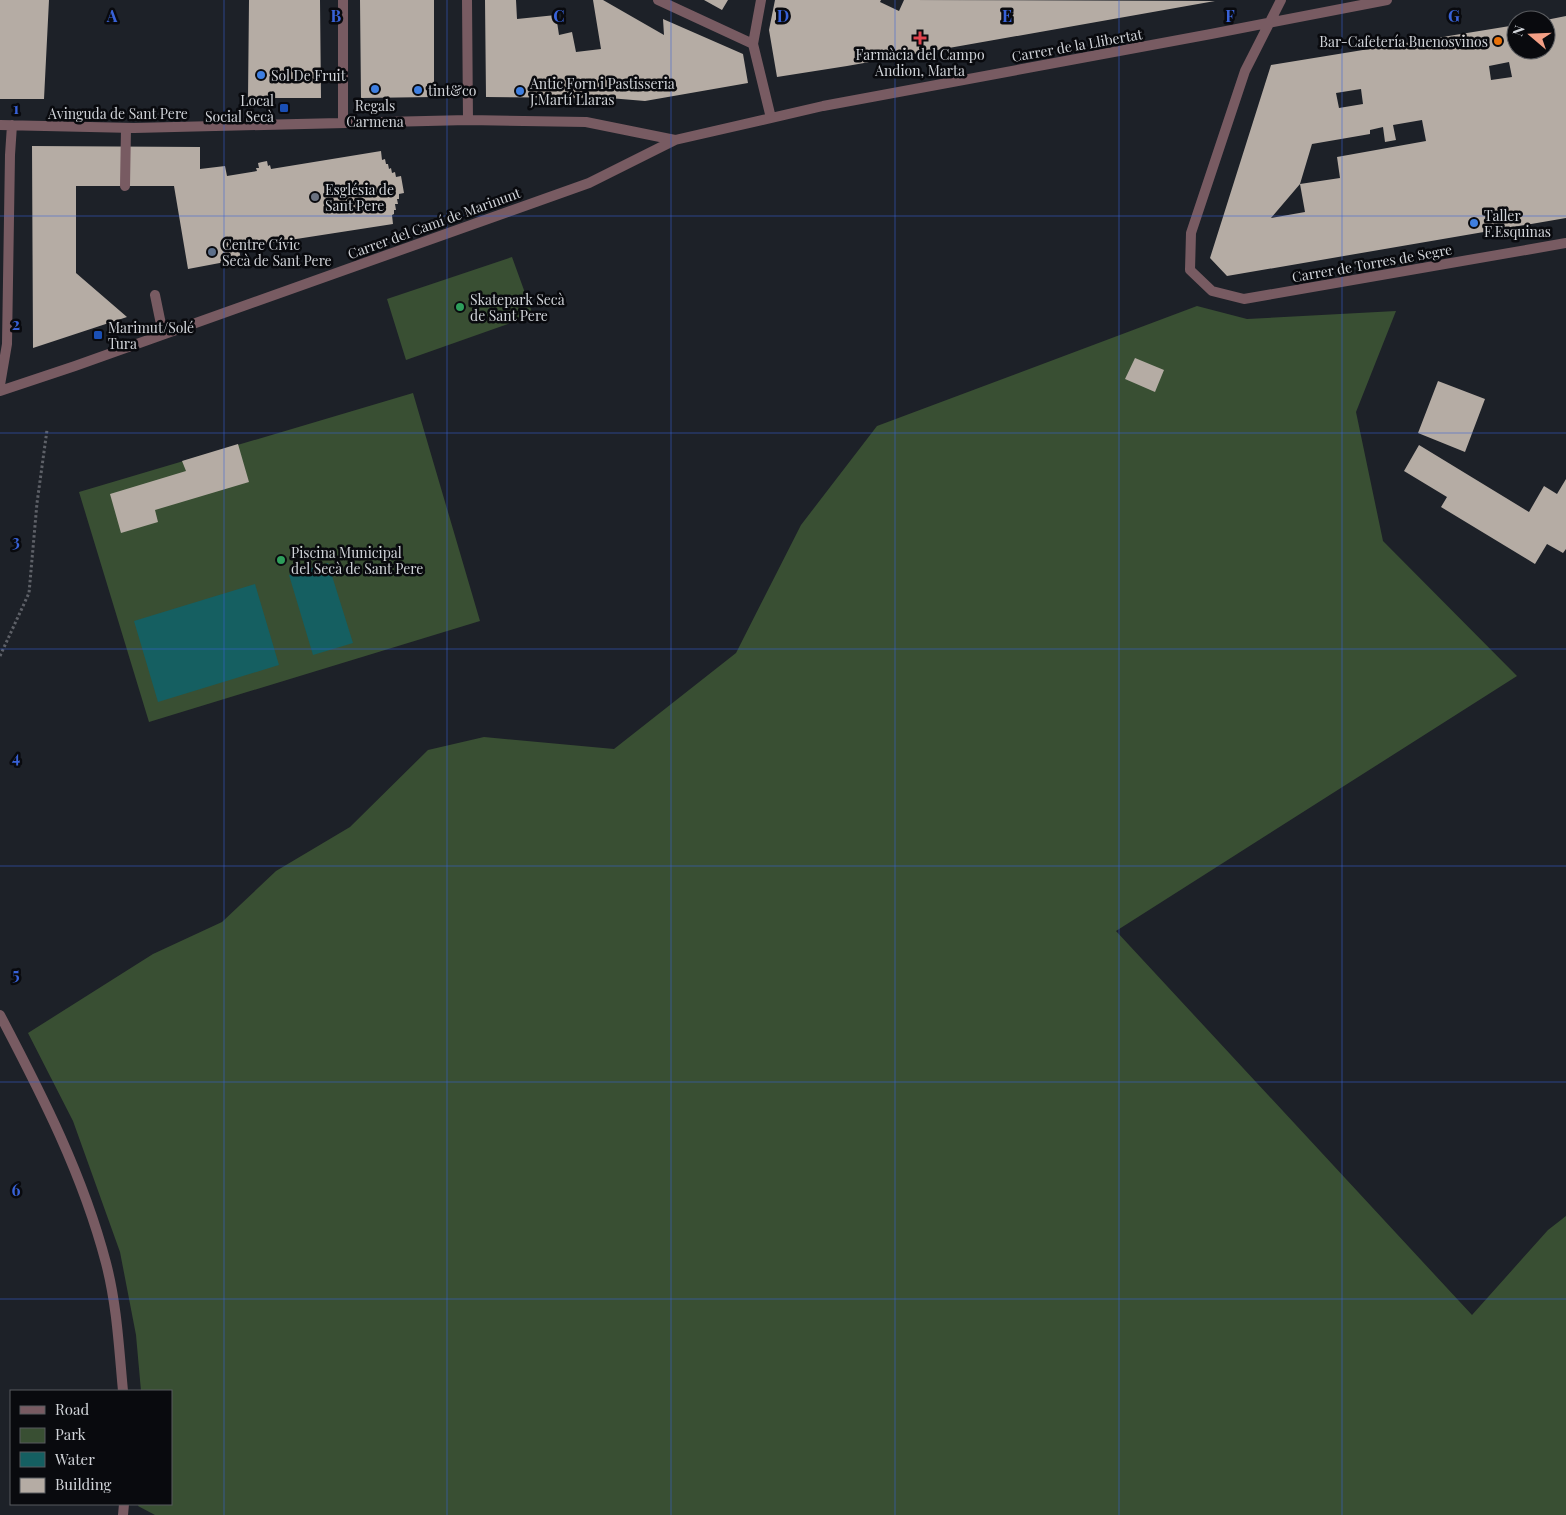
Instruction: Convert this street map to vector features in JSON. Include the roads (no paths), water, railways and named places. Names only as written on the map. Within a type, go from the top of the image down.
[{"type":"street","points":[[343,0],[343,123]]},
{"type":"street","points":[[466,0],[468,120]]},
{"type":"street","points":[[658,0],[753,44]]},
{"type":"street","points":[[761,0],[753,44],[772,118]]},
{"type":"street","points":[[1269,22],[1281,0]]},
{"type":"street","name":"Carrer de la Llibertat","points":[[772,118],[823,106],[1387,0]]},
{"type":"street","name":"Carrer de Torres de Segre","points":[[1269,22],[1245,71],[1191,233],[1190,270],[1212,291],[1244,299],[1566,243]]},
{"type":"street","name":"Avinguda de Sant Pere","points":[[0,125],[126,128],[468,120],[586,122],[675,140],[772,118]]},
{"type":"street","points":[[0,385],[7,344],[12,125]]},
{"type":"street","points":[[125,186],[126,128]]},
{"type":"street","name":"Carrer del Camí de Marinunt","points":[[0,390],[590,182],[675,140]]},
{"type":"street","points":[[155,295],[163,334]]},
{"type":"street","points":[[0,1015],[43,1097],[88,1204],[106,1264],[111,1290],[123,1390]]},
{"type":"water","points":[[328,563],[353,643],[313,655],[289,575]]},
{"type":"water","points":[[255,584],[279,665],[158,702],[134,621]]},
{"type":"place","name":"Farmàcia del Campo Andion, Marta","points":[[920,38]]},
{"type":"place","name":"Bar-Cafetería Buenosvinos","points":[[1498,41]]},
{"type":"place","name":"Sol De Fruit","points":[[261,75]]},
{"type":"place","name":"Regals Carmena","points":[[375,89]]},
{"type":"place","name":"tint&co","points":[[418,90]]},
{"type":"place","name":"Antic Forn i Pastisseria J.Martí Llaras","points":[[520,91]]},
{"type":"place","name":"Local Social Secà","points":[[284,108]]},
{"type":"place","name":"Església de Sant Pere","points":[[315,197]]},
{"type":"place","name":"Taller F.Esquinas","points":[[1474,223]]},
{"type":"place","name":"Centre Cívic Secà de Sant Pere","points":[[212,252]]},
{"type":"place","name":"Skatepark Secà de Sant Pere","points":[[460,307]]},
{"type":"place","name":"Marimut/Solé Tura","points":[[98,335]]},
{"type":"place","name":"Piscina Municipal del Secà de Sant Pere","points":[[281,560]]}]
